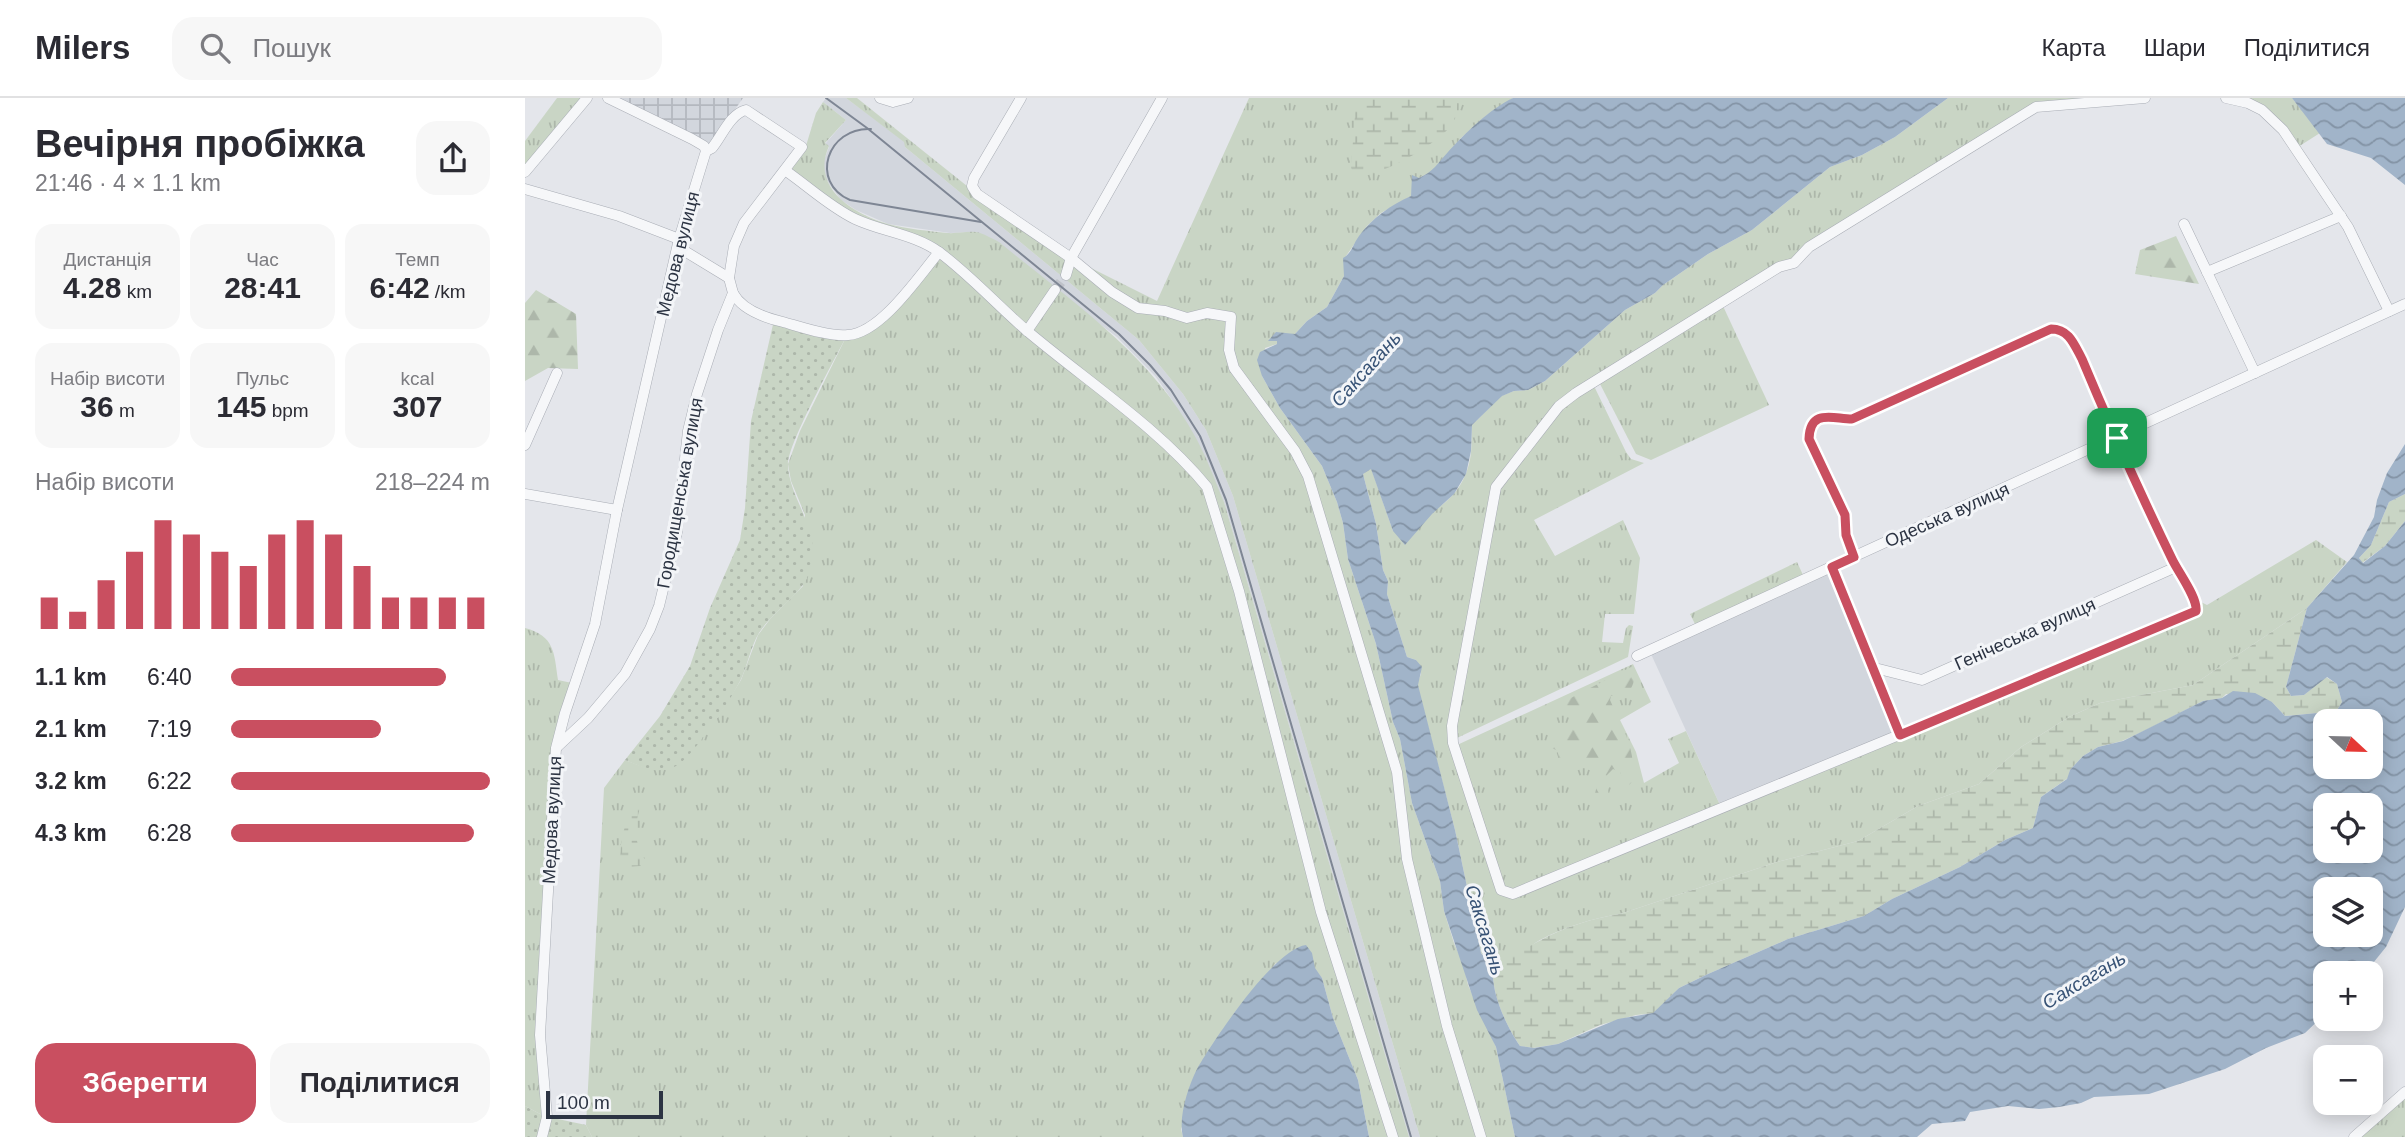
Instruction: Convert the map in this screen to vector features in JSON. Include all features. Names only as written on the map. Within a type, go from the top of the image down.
[{"type":"street","points":[[525,172],[587,98]]},
{"type":"street","points":[[608,98],[692,139],[704,146],[706,151],[712,148],[734,117],[746,110],[802,147],[738,235],[729,278],[733,293],[743,306],[773,320],[847,335],[859,332],[876,323],[939,252]]},
{"type":"street","points":[[880,98],[893,102],[908,98]]},
{"type":"street","points":[[1021,98],[974,178],[972,186],[977,194],[1071,258],[1112,292],[1137,308],[1165,311],[1187,318],[1207,313],[1231,317],[1229,350],[1234,368],[1295,451],[1308,475],[1397,772],[1407,859],[1447,1026],[1481,1137]]},
{"type":"street","points":[[1066,275],[1071,258],[1162,98]]},
{"type":"street","points":[[1854,557],[1846,535],[1845,515],[1809,439],[1809,431],[1813,425],[1824,416],[1852,419],[2051,329],[2060,329],[2069,335],[2086,369],[2176,567],[2196,603],[2196,611],[1513,894],[1501,890],[1453,743],[1452,726],[1496,487],[1559,406],[1779,267],[1794,262],[1809,247],[2036,107],[2145,98]]},
{"type":"street","points":[[2226,98],[2249,103],[2262,110],[2283,130],[2341,216],[2389,311]]},
{"type":"street","name":"Медова вулиця","points":[[542,1137],[547,1116],[540,1035],[556,748],[595,624],[617,510],[679,243],[706,151]]},
{"type":"street","points":[[786,171],[839,211],[859,221],[918,241],[939,252],[1027,331],[1158,438],[1207,487],[1239,591],[1321,912],[1393,1137]]},
{"type":"street","points":[[525,189],[619,216],[679,243],[729,278]]},
{"type":"street","points":[[2207,272],[2341,216]]},
{"type":"street","points":[[2184,224],[2255,373]]},
{"type":"street","points":[[1027,331],[1055,290]]},
{"type":"street","name":"Городищенська вулиця","points":[[556,748],[588,718],[625,674],[650,629],[659,606],[677,532],[688,431],[697,394],[733,293]]},
{"type":"street","name":"Одеська вулиця","points":[[1637,656],[2405,304]]},
{"type":"street","points":[[525,445],[557,373]]},
{"type":"street","points":[[525,494],[617,510]]},
{"type":"street","points":[[1832,567],[1900,735]]},
{"type":"street","name":"Генічеська вулиця","points":[[1871,667],[1922,680],[2176,567]]},
{"type":"street","points":[[2354,1137],[2405,1092]]},
{"type":"shaded area","points":[[616,98],[743,98],[710,145]]},
{"type":"shaded area","points":[[826,98],[846,98],[905,142],[905,147],[1139,340],[1183,394],[1206,430],[1233,496],[1420,1137],[1409,1137],[1224,502],[1172,400],[1156,377],[1117,337],[977,232],[950,233],[888,224],[841,200],[824,174],[823,163],[829,147],[825,144],[846,120],[823,102]]},
{"type":"shaded area","points":[[1828,574],[1894,734],[1720,805],[1651,654]]},
{"type":"green space","points":[[557,98],[582,98],[525,168],[525,141]]},
{"type":"green space","points":[[846,98],[857,98],[977,194],[1071,258],[1157,301],[1249,98],[1513,98],[1487,115],[1461,138],[1434,170],[1419,178],[1413,184],[1411,196],[1381,213],[1367,226],[1346,256],[1344,276],[1327,307],[1307,321],[1295,334],[1281,334],[1269,340],[1278,341],[1277,344],[1265,348],[1262,376],[1280,408],[1322,466],[1337,502],[1348,559],[1376,644],[1393,722],[1400,739],[1412,803],[1440,881],[1444,911],[1468,985],[1496,1047],[1515,1137],[1420,1137],[1233,496],[1206,430],[1183,394],[1139,340],[905,147],[904,142]]},
{"type":"green space","points":[[1349,98],[1457,98],[1457,112],[1445,132],[1406,159],[1376,172],[1353,174],[1351,167],[1355,115]]},
{"type":"green space","points":[[1948,98],[2104,98],[2036,103],[1792,260],[1574,391],[1493,486],[1449,726],[1505,896],[2192,618],[2199,613],[2201,602],[2207,605],[2316,540],[2347,562],[2307,608],[2193,685],[2100,703],[2069,717],[2021,747],[1979,784],[1918,806],[1858,841],[1777,862],[1620,914],[1579,924],[1540,940],[1507,960],[1489,960],[1481,953],[1455,830],[1417,684],[1421,674],[1416,660],[1407,657],[1387,594],[1388,581],[1383,570],[1376,524],[1363,474],[1371,468],[1393,531],[1433,511],[1454,494],[1462,483],[1471,453],[1472,425],[1501,396],[1528,390],[1545,381],[1625,310],[1655,293],[1708,254],[1752,230],[1830,167],[1862,155],[1895,137]]},
{"type":"green space","points":[[2239,98],[2292,98],[2320,133],[2298,147],[2286,127]]},
{"type":"green space","points":[[823,102],[846,120],[825,143],[829,146],[825,175],[839,197],[862,214],[888,224],[947,233],[976,232],[999,242],[1081,308],[1133,355],[1178,408],[1196,438],[1224,502],[1409,1137],[1369,1137],[1358,1080],[1333,1018],[1322,978],[1314,968],[1276,963],[1234,1013],[1181,1129],[1183,1137],[592,1137],[586,1125],[604,788],[625,760],[646,768],[717,718],[741,680],[758,635],[803,586],[805,515],[791,481],[788,464],[800,431],[847,335],[876,323],[939,253],[859,221],[789,173],[805,149],[816,113]]},
{"type":"green space","points":[[2176,236],[2199,284],[2135,274],[2140,250]]},
{"type":"green space","points":[[536,290],[576,314],[578,369],[548,368],[525,381],[525,303]]},
{"type":"green space","points":[[1723,306],[1769,405],[1651,460],[1636,454],[1599,382]]},
{"type":"green space","points":[[774,320],[847,335],[803,421],[788,465],[793,489],[811,537],[813,562],[810,573],[798,591],[759,633],[737,686],[693,751],[676,766],[663,770],[647,769],[625,760],[660,716],[690,666],[710,608],[740,540],[751,421]]},
{"type":"green space","points":[[1594,386],[1626,452],[1631,459],[1644,463],[1534,520],[1555,556],[1623,520],[1640,558],[1634,614],[1605,614],[1602,642],[1623,643],[1626,628],[1633,626],[1628,657],[1457,738],[1456,729],[1498,489],[1561,408]]},
{"type":"green space","points":[[2405,494],[2405,521],[2385,546],[2362,563],[2359,558],[2371,545],[2389,502]]},
{"type":"green space","points":[[1797,562],[1803,575],[1696,626],[1690,614]]},
{"type":"green space","points":[[2307,608],[2286,687],[2291,696],[2304,695],[2326,677],[2337,684],[2342,702],[2338,709],[2313,709],[2313,713],[2285,716],[2272,702],[2226,694],[2222,698],[2203,701],[2122,741],[2098,747],[2083,756],[2070,770],[2068,778],[2041,797],[2033,828],[2005,840],[1960,867],[1892,899],[1864,916],[1788,939],[1708,974],[1679,988],[1654,1013],[1600,1025],[1558,1044],[1533,1048],[1520,1046],[1509,1028],[1495,992],[1493,970],[1496,961],[1579,924],[1620,914],[1777,862],[1858,841],[1918,806],[1979,784],[2021,747],[2069,717],[2100,703],[2193,685]]},
{"type":"green space","points":[[525,628],[535,631],[548,641],[554,654],[558,680],[572,683],[562,713],[536,1037],[544,1116],[525,1106]]},
{"type":"green space","points":[[1633,664],[1651,702],[1620,720],[1636,752],[1644,783],[1679,763],[1668,739],[1686,731],[1720,805],[1512,891],[1503,888],[1457,745]]},
{"type":"green space","points":[[1631,667],[1635,670],[1631,689],[1627,694],[1611,696],[1610,700],[1631,749],[1632,782],[1629,785],[1623,781],[1620,772],[1613,769],[1607,775],[1609,801],[1600,806],[1594,800],[1597,783],[1595,774],[1583,764],[1569,758],[1563,764],[1558,762],[1558,751],[1552,748],[1560,728],[1569,726],[1573,721],[1572,713],[1564,710],[1549,713],[1547,705],[1554,701],[1563,702]]},
{"type":"green space","points":[[637,801],[641,804],[636,827],[637,840],[646,861],[640,866],[626,867],[620,861],[621,844],[629,807]]},
{"type":"green space","points":[[2405,1097],[2405,1137],[2361,1137]]},
{"type":"green space","points":[[525,1106],[544,1116],[586,1125],[592,1137],[525,1137]]},
{"type":"water","name":"Саксагань","points":[[1513,98],[1948,98],[1895,137],[1862,155],[1830,167],[1752,230],[1708,254],[1655,293],[1625,310],[1545,381],[1528,390],[1514,391],[1502,396],[1472,425],[1471,451],[1466,474],[1454,494],[1405,545],[1393,531],[1371,469],[1363,474],[1376,524],[1383,570],[1388,581],[1387,594],[1407,657],[1416,660],[1422,667],[1418,685],[1455,830],[1481,953],[1485,958],[1496,961],[1493,970],[1495,992],[1509,1028],[1520,1046],[1534,1048],[1558,1044],[1618,1019],[1653,1013],[1679,988],[1708,974],[1788,939],[1864,916],[1892,899],[1960,867],[2005,840],[2033,828],[2041,797],[2067,779],[2070,770],[2083,756],[2098,747],[2123,741],[2203,701],[2222,698],[2233,691],[2255,693],[2272,702],[2285,716],[2313,713],[2313,779],[2383,779],[2383,709],[2338,709],[2342,702],[2337,684],[2327,677],[2304,695],[2291,696],[2286,687],[2307,608],[2354,555],[2374,517],[2387,473],[2405,444],[2405,494],[2389,502],[2371,545],[2359,558],[2363,563],[2385,546],[2405,521],[2405,907],[2386,947],[2375,961],[2313,961],[2313,1025],[2305,1033],[2266,1048],[2225,1069],[2149,1094],[2094,1097],[2081,1103],[2059,1107],[2039,1109],[2008,1106],[1970,1112],[1965,1121],[1932,1124],[1917,1137],[1515,1137],[1496,1047],[1477,1010],[1444,911],[1440,881],[1412,803],[1400,739],[1393,722],[1376,644],[1348,559],[1337,502],[1322,466],[1280,408],[1262,376],[1257,360],[1260,352],[1277,344],[1277,341],[1268,341],[1276,332],[1295,334],[1307,321],[1327,307],[1344,276],[1343,258],[1364,229],[1389,208],[1411,196],[1412,175],[1419,178],[1428,173],[1487,115]]},
{"type":"water","points":[[2292,98],[2405,98],[2405,185],[2371,158],[2327,144]]},
{"type":"water","points":[[1306,945],[1322,978],[1333,1018],[1358,1080],[1369,1137],[1183,1137],[1182,1120],[1187,1093],[1205,1056],[1245,998],[1262,979],[1293,950]]},
{"type":"tunnel","points":[[1055,290],[1066,275]]},
{"type":"tram line","points":[[826,98],[867,128],[1119,334],[1171,390],[1200,436],[1226,500],[1411,1137]]},
{"type":"tram line","points":[[871,129],[856,131],[843,137],[834,146],[827,169],[837,192],[850,200],[981,222]]},
{"type":"route","points":[[2051,329],[2060,329],[2069,335],[2082,359],[2117,438],[2176,567],[2196,603],[2196,611],[1900,735],[1832,567],[1854,557],[1846,535],[1845,515],[1809,439],[1809,431],[1813,425],[1824,416],[1852,419],[2051,329]]}]
